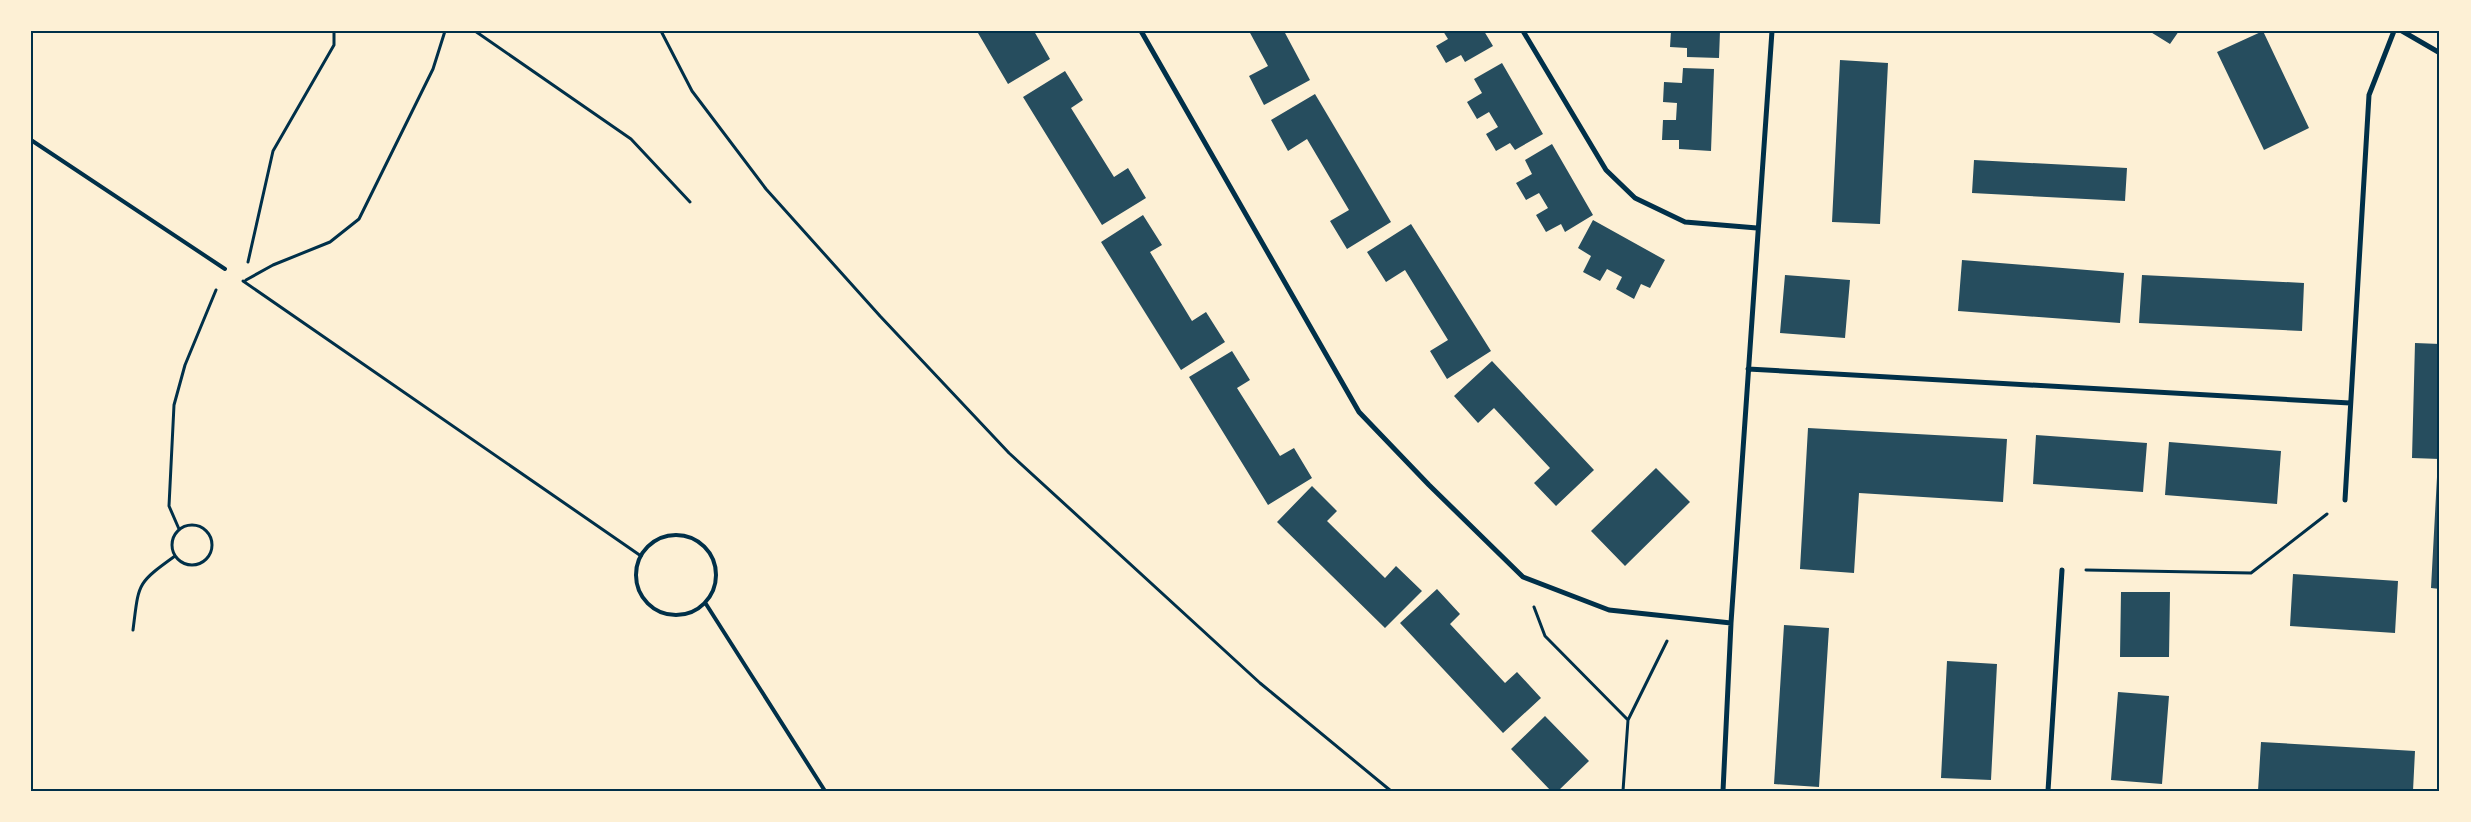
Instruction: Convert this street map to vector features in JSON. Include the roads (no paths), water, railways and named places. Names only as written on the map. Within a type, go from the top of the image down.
[{"type":"street","points":[[1141,31],[1358,412],[1429,485],[1523,577],[1609,610],[1731,623]]},
{"type":"street","points":[[1523,31],[1606,170],[1635,198],[1685,222],[1757,228]]},
{"type":"street","points":[[1723,791],[1731,623],[1772,31]]},
{"type":"street","points":[[2345,500],[2369,94],[2394,31]]},
{"type":"street","points":[[2402,31],[2440,53]]},
{"type":"street","points":[[1748,369],[2350,403]]},
{"type":"street","points":[[2048,791],[2062,570]]},
{"type":"lane","points":[[31,140],[225,269]]},
{"type":"lane","points":[[665,535],[687,535],[705,546],[716,564],[716,585],[706,604],[687,615],[666,615],[647,604],[636,586],[637,565],[647,546],[665,535]]},
{"type":"lane","points":[[706,604],[825,791]]}]
